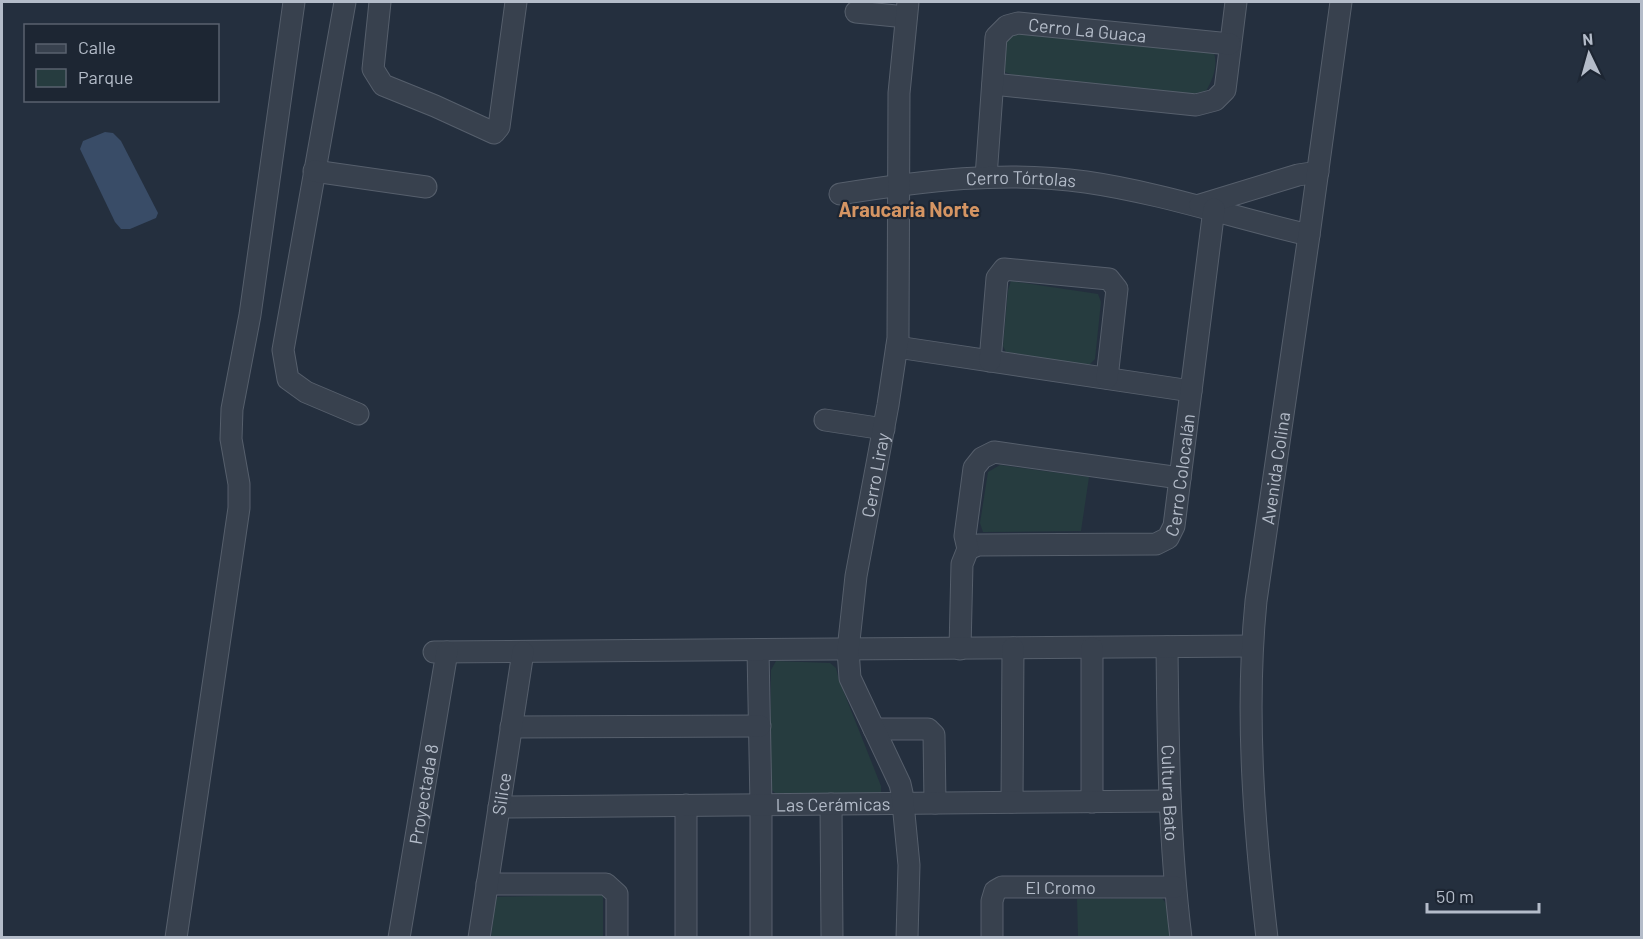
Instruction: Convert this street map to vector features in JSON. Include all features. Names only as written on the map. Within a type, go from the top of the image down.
[{"type":"street","points":[[176,938],[239,508],[239,484],[231,439],[232,409],[250,315],[294,2]]},
{"type":"street","points":[[345,2],[283,350],[288,379],[306,392],[358,414]]},
{"type":"street","points":[[380,2],[373,69],[383,85],[494,133],[499,127],[516,2]]},
{"type":"street","points":[[993,84],[1196,105],[1215,100],[1224,90],[1236,2]]},
{"type":"street","name":"Avenida Colina","points":[[1267,938],[1252,750],[1251,646],[1341,2]]},
{"type":"street","points":[[856,12],[907,9]]},
{"type":"street","name":"Cerro Liray","points":[[907,9],[899,93],[897,347],[856,576],[848,650],[850,678],[900,784],[909,866],[907,938]]},
{"type":"street","name":"Cerro La Guaca","points":[[986,177],[996,37],[1007,26],[1018,22],[1230,45]]},
{"type":"street","points":[[314,171],[426,187]]},
{"type":"street","name":"Cerro Tórtolas","points":[[1207,207],[1298,175],[1318,172]]},
{"type":"street","name":"Cerro Tórtolas","points":[[840,194],[954,178],[1011,177],[1086,182],[1207,207],[1309,235]]},
{"type":"street","name":"Cerro Colocalán","points":[[968,549],[978,546],[1156,544],[1168,538],[1174,526],[1191,391],[1207,207]]},
{"type":"street","points":[[990,361],[997,278],[1004,269],[1109,279],[1117,289],[1107,378]]},
{"type":"street","points":[[897,347],[1191,391]]},
{"type":"street","points":[[825,420],[884,429]]},
{"type":"street","points":[[960,649],[962,564],[968,549],[965,536],[974,468],[982,458],[994,452],[1180,478]]},
{"type":"street","points":[[522,652],[1251,646]]},
{"type":"street","name":"Cultura Bato","points":[[1167,647],[1168,801],[1181,938]]},
{"type":"street","points":[[1012,802],[1013,648]]},
{"type":"street","points":[[1092,648],[1092,802]]},
{"type":"street","points":[[758,650],[761,938]]},
{"type":"street","name":"Proyectada 8","points":[[399,938],[440,652],[522,652]]},
{"type":"street","name":"Silice","points":[[479,938],[522,652]]},
{"type":"street","points":[[511,727],[760,726]]},
{"type":"street","points":[[874,729],[928,729],[934,735],[936,802]]},
{"type":"street","name":"Las Cerámicas","points":[[499,807],[1168,801]]},
{"type":"street","points":[[831,804],[832,938]]},
{"type":"street","points":[[686,805],[686,938]]},
{"type":"street","points":[[487,884],[606,884],[617,894],[617,938]]},
{"type":"street","name":"El Cromo","points":[[992,938],[992,901],[995,891],[1002,887],[1175,887]]},
{"type":"green space","points":[[1015,33],[1213,51],[1214,71],[1206,91],[1194,94],[1013,75],[1002,71],[1003,43]]},
{"type":"green space","points":[[1011,281],[1098,294],[1101,302],[1095,359],[1089,365],[1006,352],[1003,346],[1008,290]]},
{"type":"green space","points":[[1000,465],[1089,477],[1081,531],[983,532],[980,523],[988,472]]},
{"type":"green space","points":[[776,661],[830,663],[836,668],[881,786],[881,793],[775,793],[770,788],[771,670]]},
{"type":"green space","points":[[603,894],[603,937],[491,938],[496,897]]},
{"type":"green space","points":[[1162,898],[1167,905],[1171,937],[1078,937],[1077,899]]},
{"type":"water","points":[[105,132],[113,133],[121,141],[158,213],[156,218],[130,229],[121,229],[115,222],[80,149],[83,141]]},
{"type":"district","name":"Araucaria Norte","points":[[909,209]]}]
